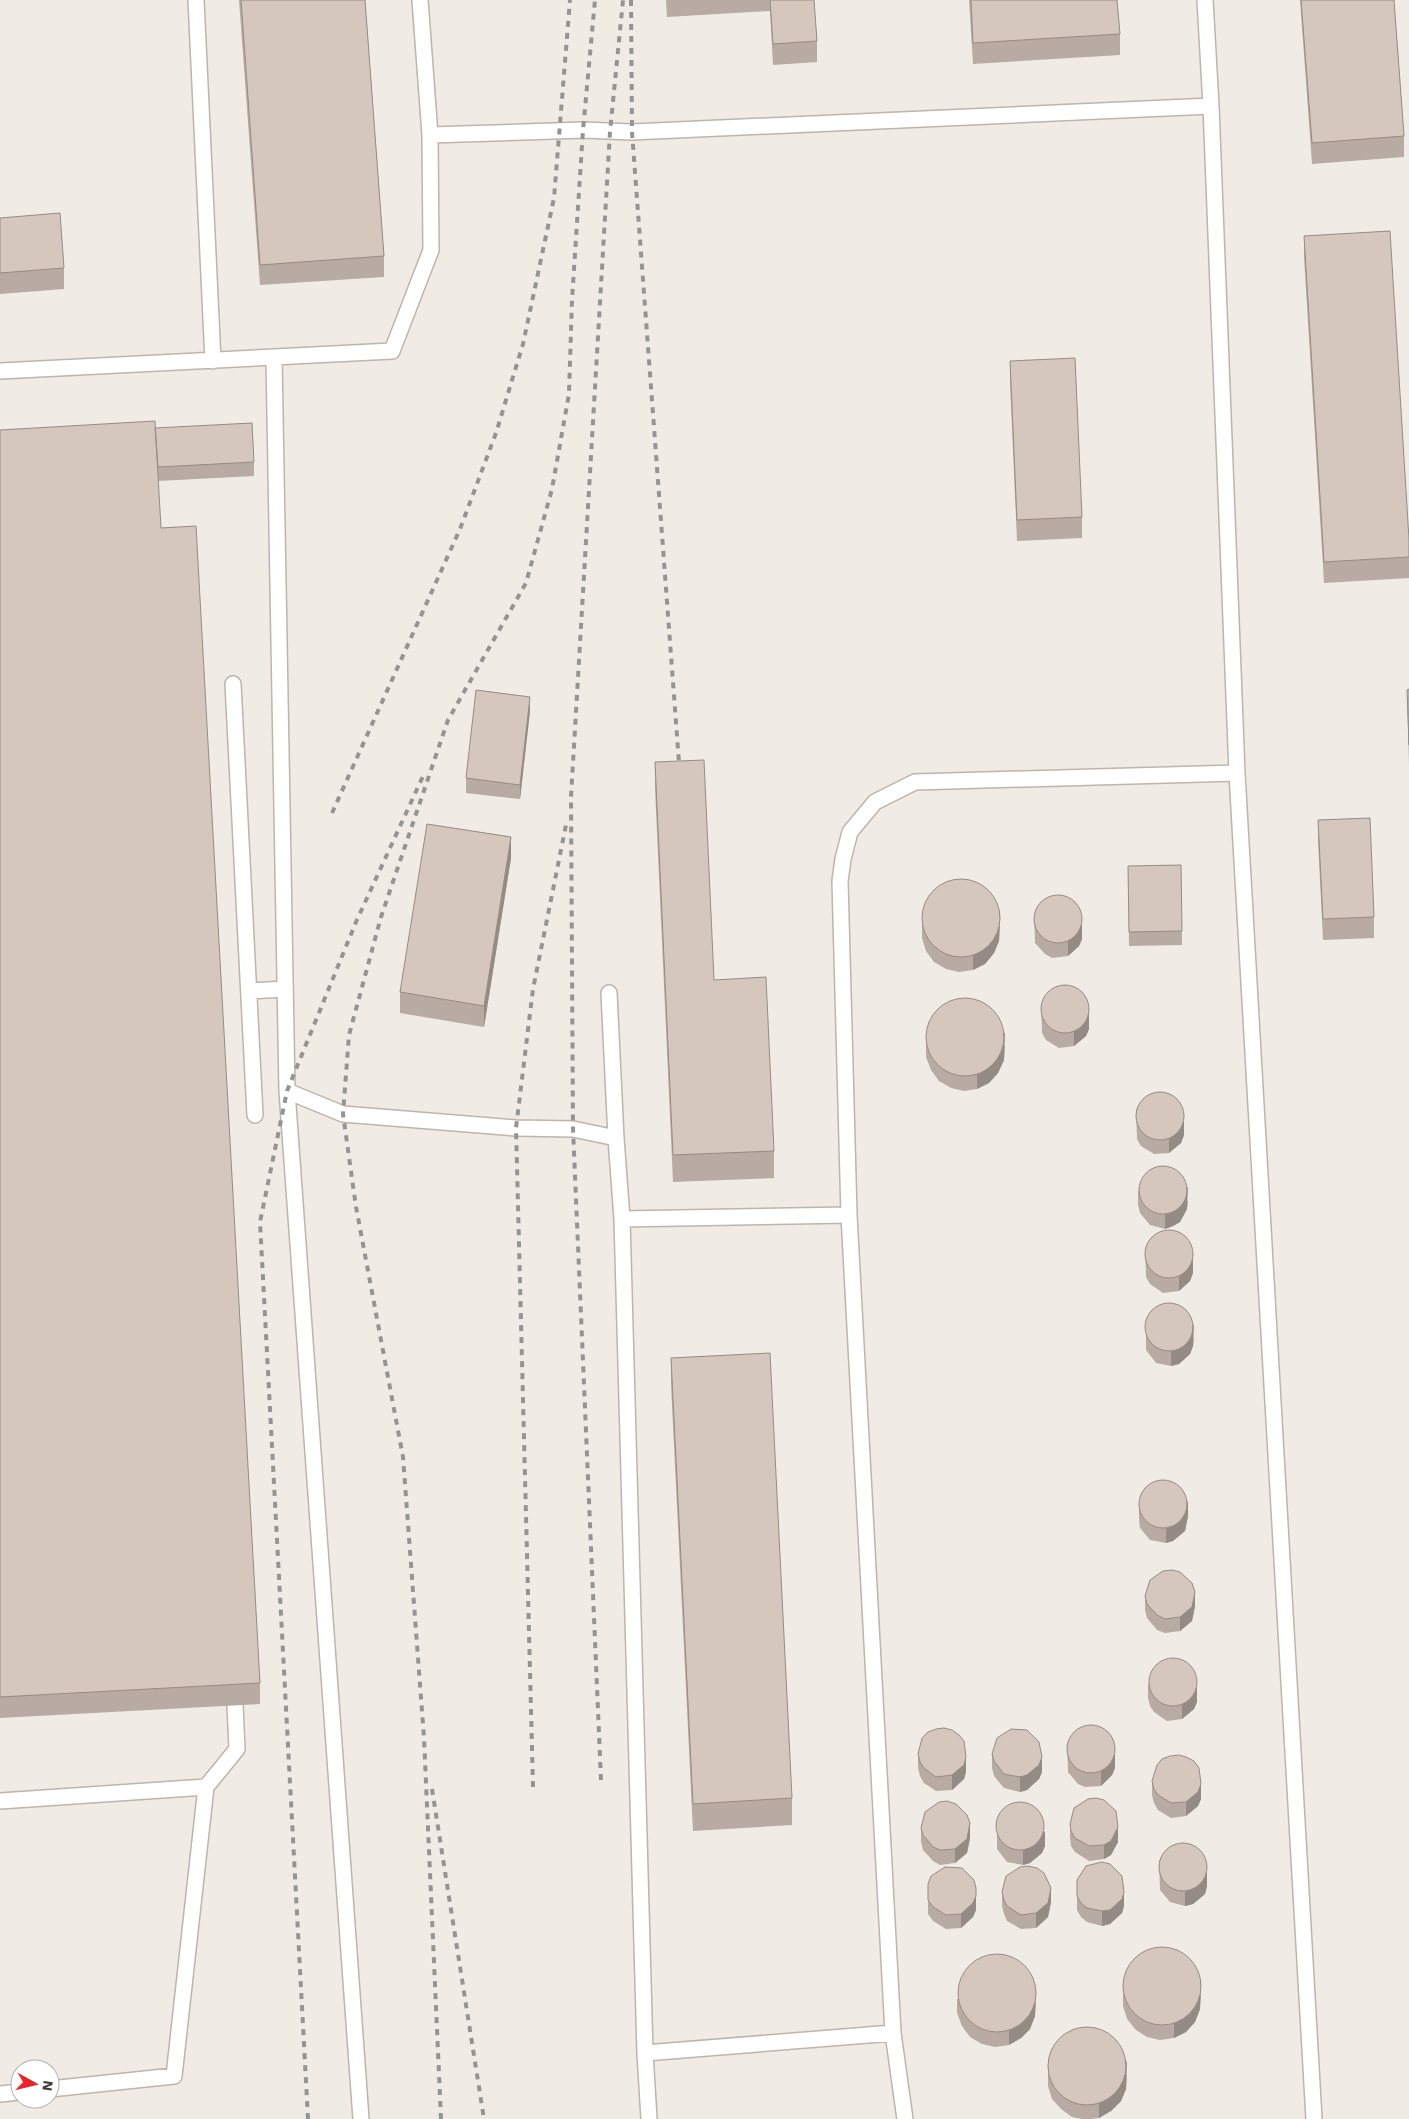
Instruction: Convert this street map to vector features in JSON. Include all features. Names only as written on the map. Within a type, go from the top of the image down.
[{"type":"lane","points":[[196,0],[213,361]]},
{"type":"lane","points":[[0,371],[392,351],[431,250],[430,135],[420,0]]},
{"type":"lane","points":[[1205,0],[1211,106],[1237,773],[1314,2119]]},
{"type":"lane","points":[[430,135],[584,130],[632,132],[1211,106]]},
{"type":"lane","points":[[274,358],[287,1092],[361,2119]]},
{"type":"lane","points":[[233,684],[255,1115]]},
{"type":"lane","points":[[905,2119],[893,2033],[849,1215],[840,881],[843,859],[850,832],[875,802],[915,782],[1237,773]]},
{"type":"lane","points":[[249,992],[285,989]]},
{"type":"lane","points":[[609,993],[622,1219],[645,2054],[649,2119]]},
{"type":"lane","points":[[287,1092],[343,1114],[516,1128],[572,1129],[616,1138]]},
{"type":"lane","points":[[622,1219],[849,1215]]},
{"type":"lane","points":[[60,2088],[174,2076],[206,1787],[237,1749],[234,1705]]},
{"type":"lane","points":[[0,1801],[206,1787]]},
{"type":"lane","points":[[645,2054],[893,2033]]},
{"type":"building","points":[[241,0],[365,0],[384,256],[260,265]]},
{"type":"building","points":[[770,0],[814,0],[817,41],[773,44]]},
{"type":"building","points":[[971,0],[1117,0],[1120,34],[973,43]]},
{"type":"building","points":[[1301,0],[1394,0],[1404,136],[1312,143]]},
{"type":"building","points":[[60,213],[64,268],[0,273],[0,218]]},
{"type":"building","points":[[1390,231],[1409,557],[1324,562],[1304,236]]},
{"type":"building","points":[[1075,358],[1082,517],[1017,520],[1010,361]]},
{"type":"building","points":[[155,421],[161,528],[196,526],[260,1683],[0,1697],[0,430]]},
{"type":"building","points":[[252,423],[254,462],[158,467],[155,428]]},
{"type":"building","points":[[1409,689],[1409,745],[1407,690]]},
{"type":"building","points":[[476,690],[530,697],[520,785],[466,778]]},
{"type":"building","points":[[704,760],[714,980],[766,977],[774,1151],[673,1155],[655,762]]},
{"type":"building","points":[[1370,818],[1374,917],[1323,919],[1318,820]]},
{"type":"building","points":[[427,824],[511,837],[484,1006],[400,992]]},
{"type":"building","points":[[1181,865],[1182,931],[1129,932],[1128,866]]},
{"type":"building","points":[[961,879],[976,882],[989,890],[997,903],[1000,918],[997,933],[989,946],[976,954],[961,957],[946,954],[933,946],[925,933],[922,918],[925,903],[933,890],[946,882]]},
{"type":"building","points":[[1053,895],[1063,895],[1075,902],[1082,914],[1082,924],[1075,936],[1063,943],[1053,943],[1045,939],[1038,932],[1034,924],[1034,914],[1038,906],[1045,899]]},
{"type":"building","points":[[1060,985],[1070,985],[1082,992],[1089,1004],[1089,1014],[1082,1026],[1070,1033],[1060,1033],[1052,1029],[1045,1022],[1041,1014],[1041,1004],[1045,996],[1052,989]]},
{"type":"building","points":[[957,998],[973,998],[987,1004],[998,1015],[1004,1029],[1004,1045],[998,1059],[987,1070],[973,1076],[957,1076],[943,1070],[932,1059],[926,1045],[926,1029],[932,1015],[943,1004]]},
{"type":"building","points":[[1155,1092],[1165,1092],[1177,1099],[1184,1111],[1184,1121],[1177,1133],[1165,1140],[1155,1140],[1147,1136],[1140,1129],[1136,1121],[1136,1111],[1140,1103],[1147,1096]]},
{"type":"building","points":[[1158,1166],[1168,1166],[1180,1173],[1187,1185],[1187,1195],[1180,1207],[1168,1214],[1158,1214],[1150,1210],[1143,1203],[1139,1195],[1139,1185],[1143,1177],[1150,1170]]},
{"type":"building","points":[[1164,1230],[1174,1230],[1186,1237],[1193,1249],[1193,1259],[1186,1271],[1174,1278],[1164,1278],[1156,1274],[1149,1267],[1145,1259],[1145,1249],[1149,1241],[1156,1234]]},
{"type":"building","points":[[1164,1303],[1174,1303],[1186,1310],[1193,1322],[1193,1332],[1186,1344],[1174,1351],[1164,1351],[1156,1347],[1149,1340],[1145,1332],[1145,1322],[1149,1314],[1156,1307]]},
{"type":"building","points":[[770,1353],[792,1798],[693,1804],[671,1358]]},
{"type":"building","points":[[1158,1480],[1168,1480],[1180,1487],[1187,1499],[1187,1509],[1180,1521],[1168,1528],[1158,1528],[1150,1524],[1143,1517],[1139,1509],[1139,1499],[1143,1491],[1150,1484]]},
{"type":"building","points":[[1172,1570],[1180,1572],[1192,1583],[1195,1592],[1192,1607],[1180,1617],[1165,1619],[1157,1615],[1147,1604],[1145,1596],[1150,1580],[1163,1571]]},
{"type":"building","points":[[1168,1658],[1178,1658],[1190,1665],[1197,1677],[1197,1687],[1190,1699],[1178,1706],[1168,1706],[1160,1702],[1153,1695],[1149,1687],[1149,1677],[1153,1669],[1160,1662]]},
{"type":"building","points":[[1086,1725],[1096,1725],[1108,1732],[1115,1744],[1115,1754],[1108,1766],[1096,1773],[1086,1773],[1078,1769],[1071,1762],[1067,1754],[1067,1744],[1071,1736],[1078,1729]]},
{"type":"building","points":[[944,1728],[952,1730],[964,1741],[966,1757],[964,1765],[952,1775],[936,1777],[924,1768],[918,1754],[922,1738],[928,1732]]},
{"type":"building","points":[[1011,1729],[1027,1730],[1039,1742],[1042,1757],[1039,1765],[1027,1775],[1020,1777],[1004,1774],[994,1761],[992,1754],[997,1738]]},
{"type":"building","points":[[1179,1755],[1194,1761],[1199,1768],[1201,1784],[1198,1792],[1186,1802],[1171,1803],[1158,1795],[1152,1781],[1157,1765],[1162,1759]]},
{"type":"building","points":[[1088,1799],[1104,1800],[1116,1811],[1118,1827],[1111,1841],[1104,1845],[1089,1846],[1075,1838],[1070,1824],[1074,1808]]},
{"type":"building","points":[[947,1801],[956,1804],[967,1815],[970,1823],[967,1839],[955,1849],[940,1850],[933,1847],[923,1835],[921,1828],[925,1812],[939,1802]]},
{"type":"building","points":[[1015,1802],[1025,1802],[1037,1809],[1044,1821],[1044,1831],[1037,1843],[1025,1850],[1015,1850],[1007,1846],[1000,1839],[996,1831],[996,1821],[1000,1813],[1007,1806]]},
{"type":"building","points":[[1178,1843],[1188,1843],[1200,1850],[1207,1862],[1207,1872],[1200,1884],[1188,1891],[1178,1891],[1170,1887],[1163,1880],[1159,1872],[1159,1862],[1163,1854],[1170,1847]]},
{"type":"building","points":[[1102,1862],[1110,1864],[1122,1876],[1124,1892],[1122,1899],[1110,1910],[1102,1911],[1087,1908],[1081,1903],[1077,1896],[1077,1880],[1086,1866]]},
{"type":"building","points":[[945,1867],[962,1868],[974,1880],[976,1896],[973,1903],[961,1914],[946,1915],[933,1907],[928,1900],[928,1884],[931,1876]]},
{"type":"building","points":[[1020,1867],[1037,1868],[1044,1873],[1051,1888],[1048,1903],[1036,1913],[1021,1915],[1007,1906],[1002,1892],[1006,1876]]},
{"type":"building","points":[[1154,1947],[1170,1947],[1184,1953],[1195,1964],[1201,1978],[1201,1994],[1195,2008],[1184,2019],[1170,2025],[1154,2025],[1140,2019],[1129,2008],[1123,1994],[1123,1978],[1129,1964],[1140,1953]]},
{"type":"building","points":[[989,1954],[1005,1954],[1019,1960],[1030,1971],[1036,1985],[1036,2001],[1030,2015],[1019,2026],[1005,2032],[989,2032],[975,2026],[964,2015],[958,2001],[958,1985],[964,1971],[975,1960]]},
{"type":"building","points":[[1079,2027],[1095,2027],[1109,2033],[1120,2044],[1126,2058],[1126,2074],[1120,2088],[1109,2099],[1095,2105],[1079,2105],[1065,2099],[1054,2088],[1048,2074],[1048,2058],[1054,2044],[1065,2033]]},
{"type":"railway","points":[[332,813],[460,529],[496,433],[523,344],[554,198],[570,0]]},
{"type":"railway","points":[[441,2119],[424,1738],[403,1457],[356,1207],[343,1114],[349,1035],[381,917],[448,720],[526,583],[552,489],[569,394],[572,300],[583,130],[595,0]]},
{"type":"railway","points":[[601,1780],[573,1129],[571,797],[610,132],[623,0]]},
{"type":"railway","points":[[631,0],[632,132],[680,776]]},
{"type":"railway","points":[[308,2119],[260,1222],[287,1091],[356,922],[424,774]]},
{"type":"railway","points":[[533,1787],[516,1128],[533,989],[567,820]]},
{"type":"railway","points":[[432,1789],[484,2119]]}]
